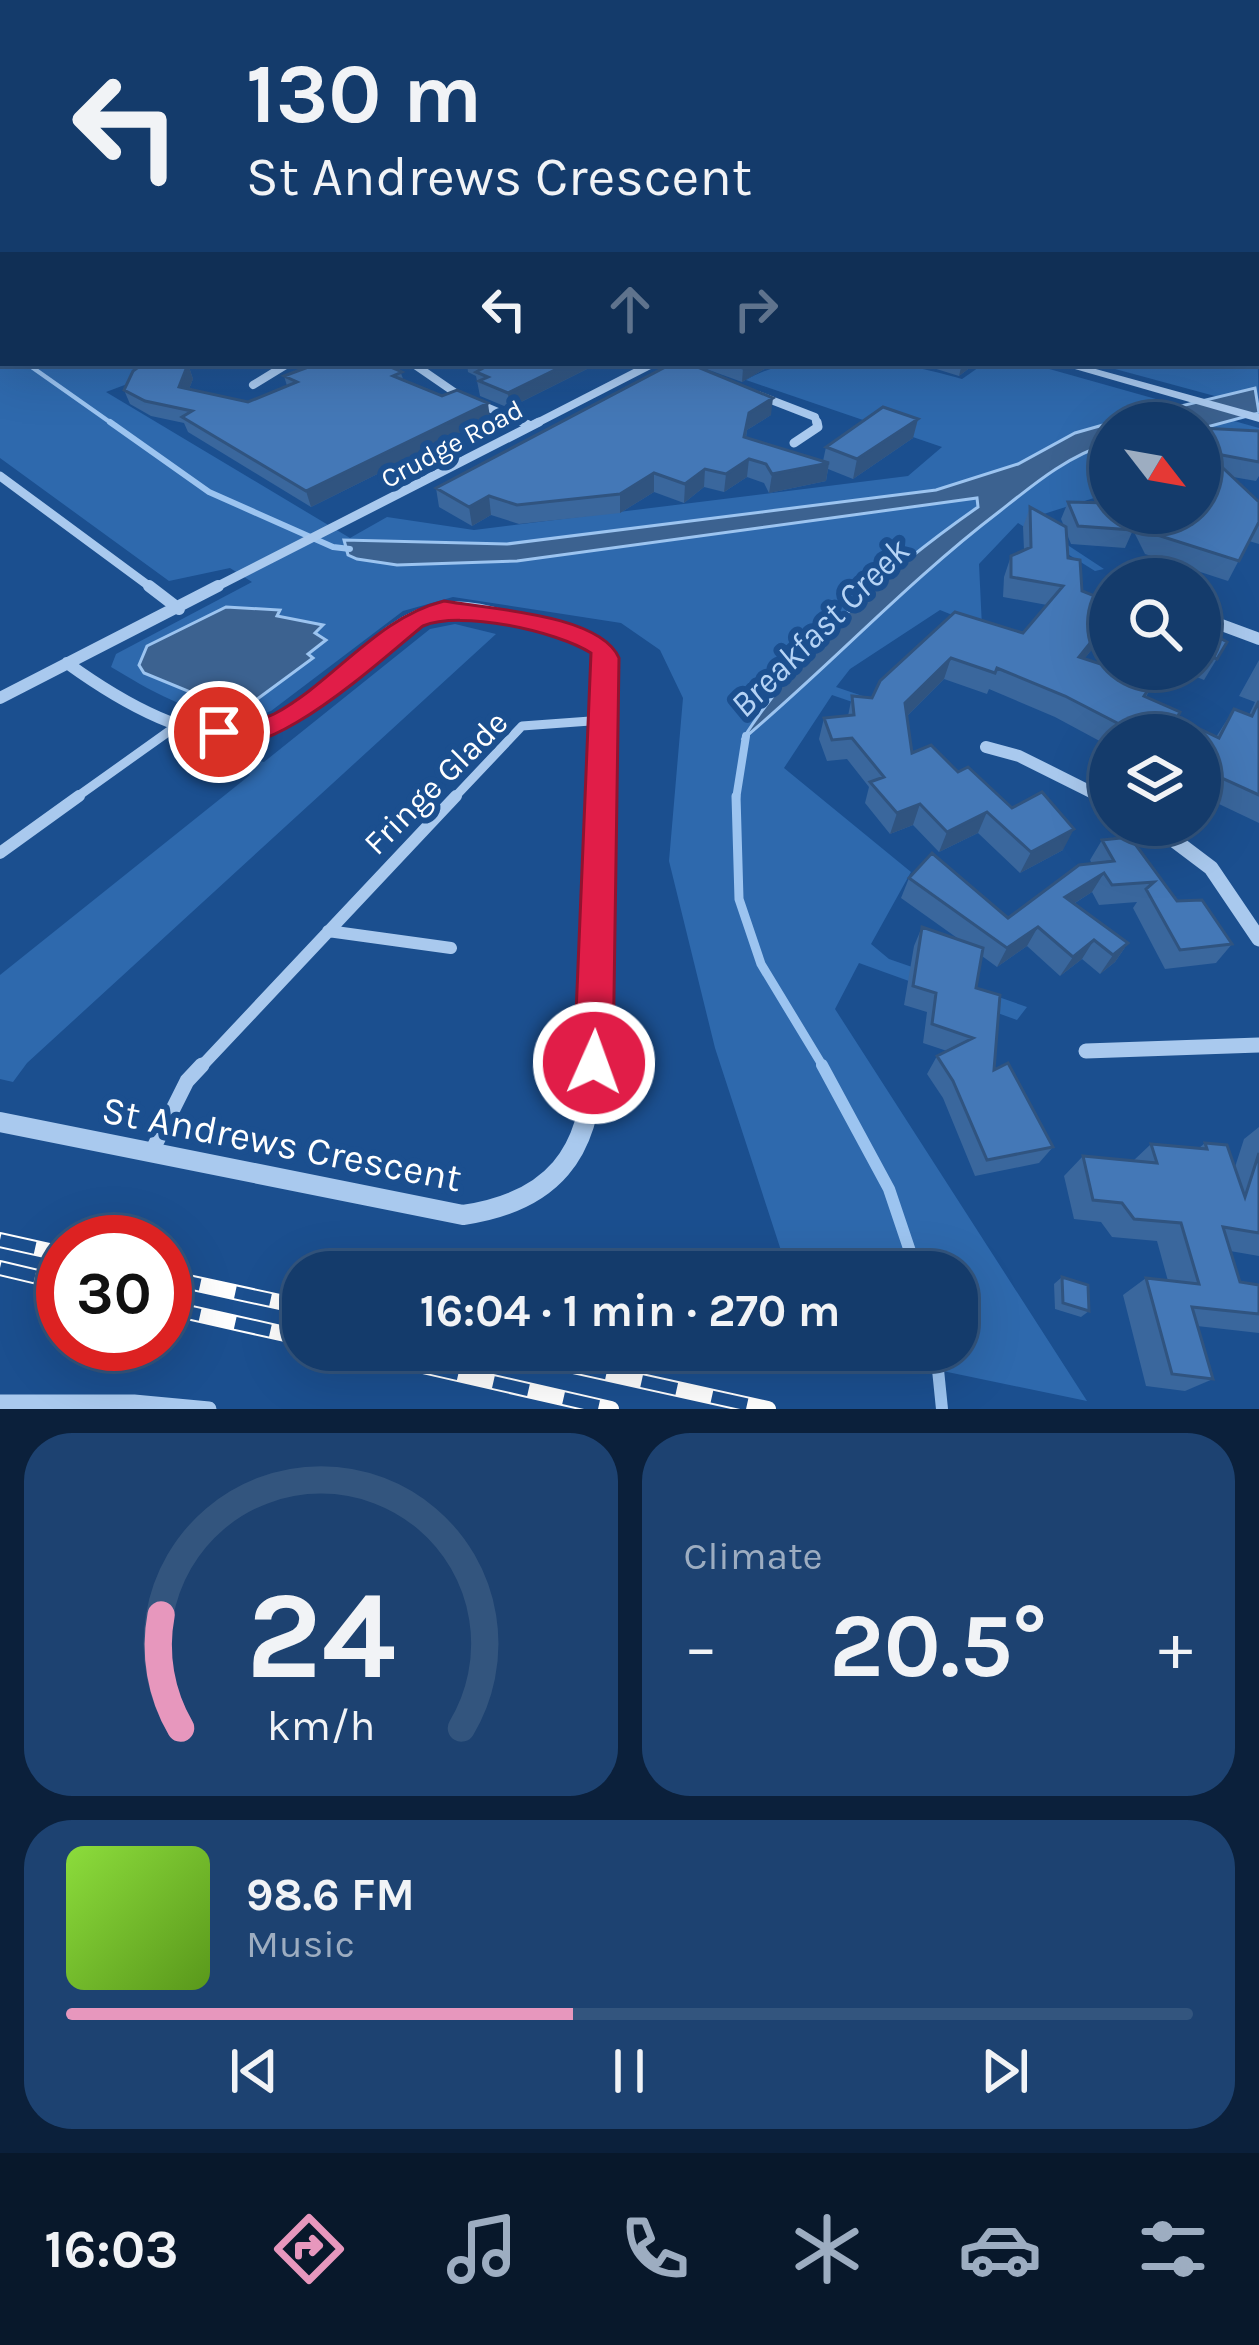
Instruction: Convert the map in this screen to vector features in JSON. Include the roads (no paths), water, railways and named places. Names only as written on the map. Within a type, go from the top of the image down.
[{"type":"street","points":[[253,386],[284,366]]},
{"type":"street","points":[[416,366],[460,396],[531,426]]},
{"type":"street","name":"Crudge Road","points":[[0,698],[648,366]]},
{"type":"street","points":[[1071,366],[1256,417]]},
{"type":"street","points":[[749,392],[815,417],[818,427],[794,443]]},
{"type":"street","points":[[2,480],[179,609]]},
{"type":"street","name":"St Andrews Crescent","points":[[0,1122],[463,1215],[502,1212],[536,1195],[560,1173],[581,1141],[592,1106],[606,658],[590,639],[444,608],[414,620],[268,729],[234,735],[129,702],[67,663]]},
{"type":"street","points":[[1221,625],[1259,639]]},
{"type":"street","points":[[986,746],[1019,756],[1089,791]]},
{"type":"street","points":[[1182,846],[1211,868],[1259,939]]},
{"type":"street","points":[[1086,1051],[1259,1045]]},
{"type":"lane","name":"Fringe Glade","points":[[151,1152],[187,1081],[522,726],[604,720]]},
{"type":"lane","points":[[0,854],[182,722]]},
{"type":"lane","points":[[328,932],[451,948]]},
{"type":"lane","points":[[0,1402],[134,1402],[209,1409]]},
{"type":"waterway","points":[[30,366],[114,425]]},
{"type":"waterway","points":[[110,422],[209,492],[333,547],[350,549]]},
{"type":"waterway","name":"Breakfast Creek","points":[[736,799],[746,736]]},
{"type":"waterway","name":"Breakfast Creek","points":[[736,799],[739,899],[761,964],[824,1068]]},
{"type":"waterway","name":"Breakfast Creek","points":[[822,1065],[889,1189],[910,1251]]},
{"type":"waterway","name":"Breakfast Creek","points":[[938,1371],[942,1409]]},
{"type":"railway","points":[[0,1240],[36,1248]]},
{"type":"railway","points":[[0,1268],[36,1277]]},
{"type":"railway","points":[[192,1283],[282,1302]]},
{"type":"railway","points":[[192,1313],[282,1333]]},
{"type":"railway","points":[[445,1371],[611,1409]]},
{"type":"railway","points":[[596,1371],[768,1409]]}]
